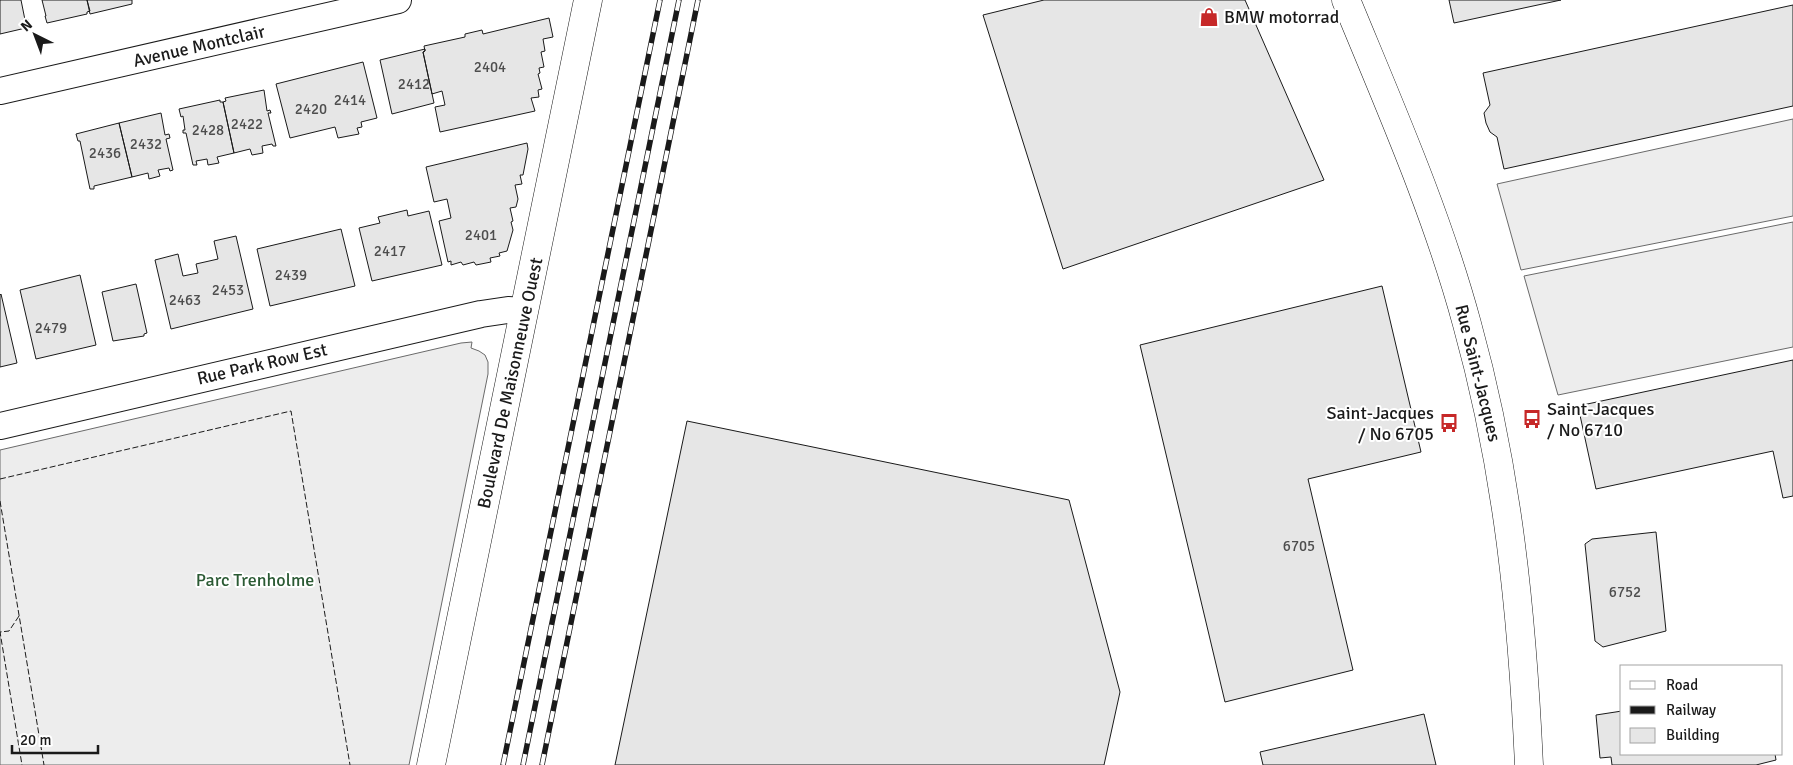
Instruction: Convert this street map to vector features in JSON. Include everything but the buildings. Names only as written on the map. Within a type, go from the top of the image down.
[{"type":"main road","name":"Boulevard De Maisonneuve Ouest","points":[[431,765],[588,0]]},
{"type":"main road","name":"Rue Saint-Jacques","points":[[1346,0],[1432,216],[1463,310],[1479,369],[1500,470],[1515,569],[1522,637],[1529,765]]},
{"type":"street","name":"Avenue Montclair","points":[[0,91],[398,0]]},
{"type":"street","name":"Rue Park Row Est","points":[[0,426],[481,314],[508,310],[524,311]]},
{"type":"shaded area","points":[[1793,119],[1793,216],[1521,270],[1497,184]]},
{"type":"shaded area","points":[[1793,222],[1793,347],[1558,395],[1524,276]]},
{"type":"shaded area","name":"Parc Trenholme","points":[[472,342],[471,348],[485,355],[488,362],[488,374],[409,765],[0,765],[0,450]]},
{"type":"railway","points":[[503,765],[660,0]]},
{"type":"railway","points":[[523,765],[679,0]]},
{"type":"railway","points":[[542,765],[698,0]]},
{"type":"fence","points":[[0,479],[291,411],[350,765]]},
{"type":"fence","points":[[0,501],[44,765]]},
{"type":"fence","points":[[19,616],[9,631],[0,632],[22,765]]},
{"type":"place","name":"BMW motorrad","points":[[1209,17]]},
{"type":"place","name":"Saint-Jacques / No 6710","points":[[1532,419]]},
{"type":"place","name":"Saint-Jacques / No 6705","points":[[1449,423]]}]
